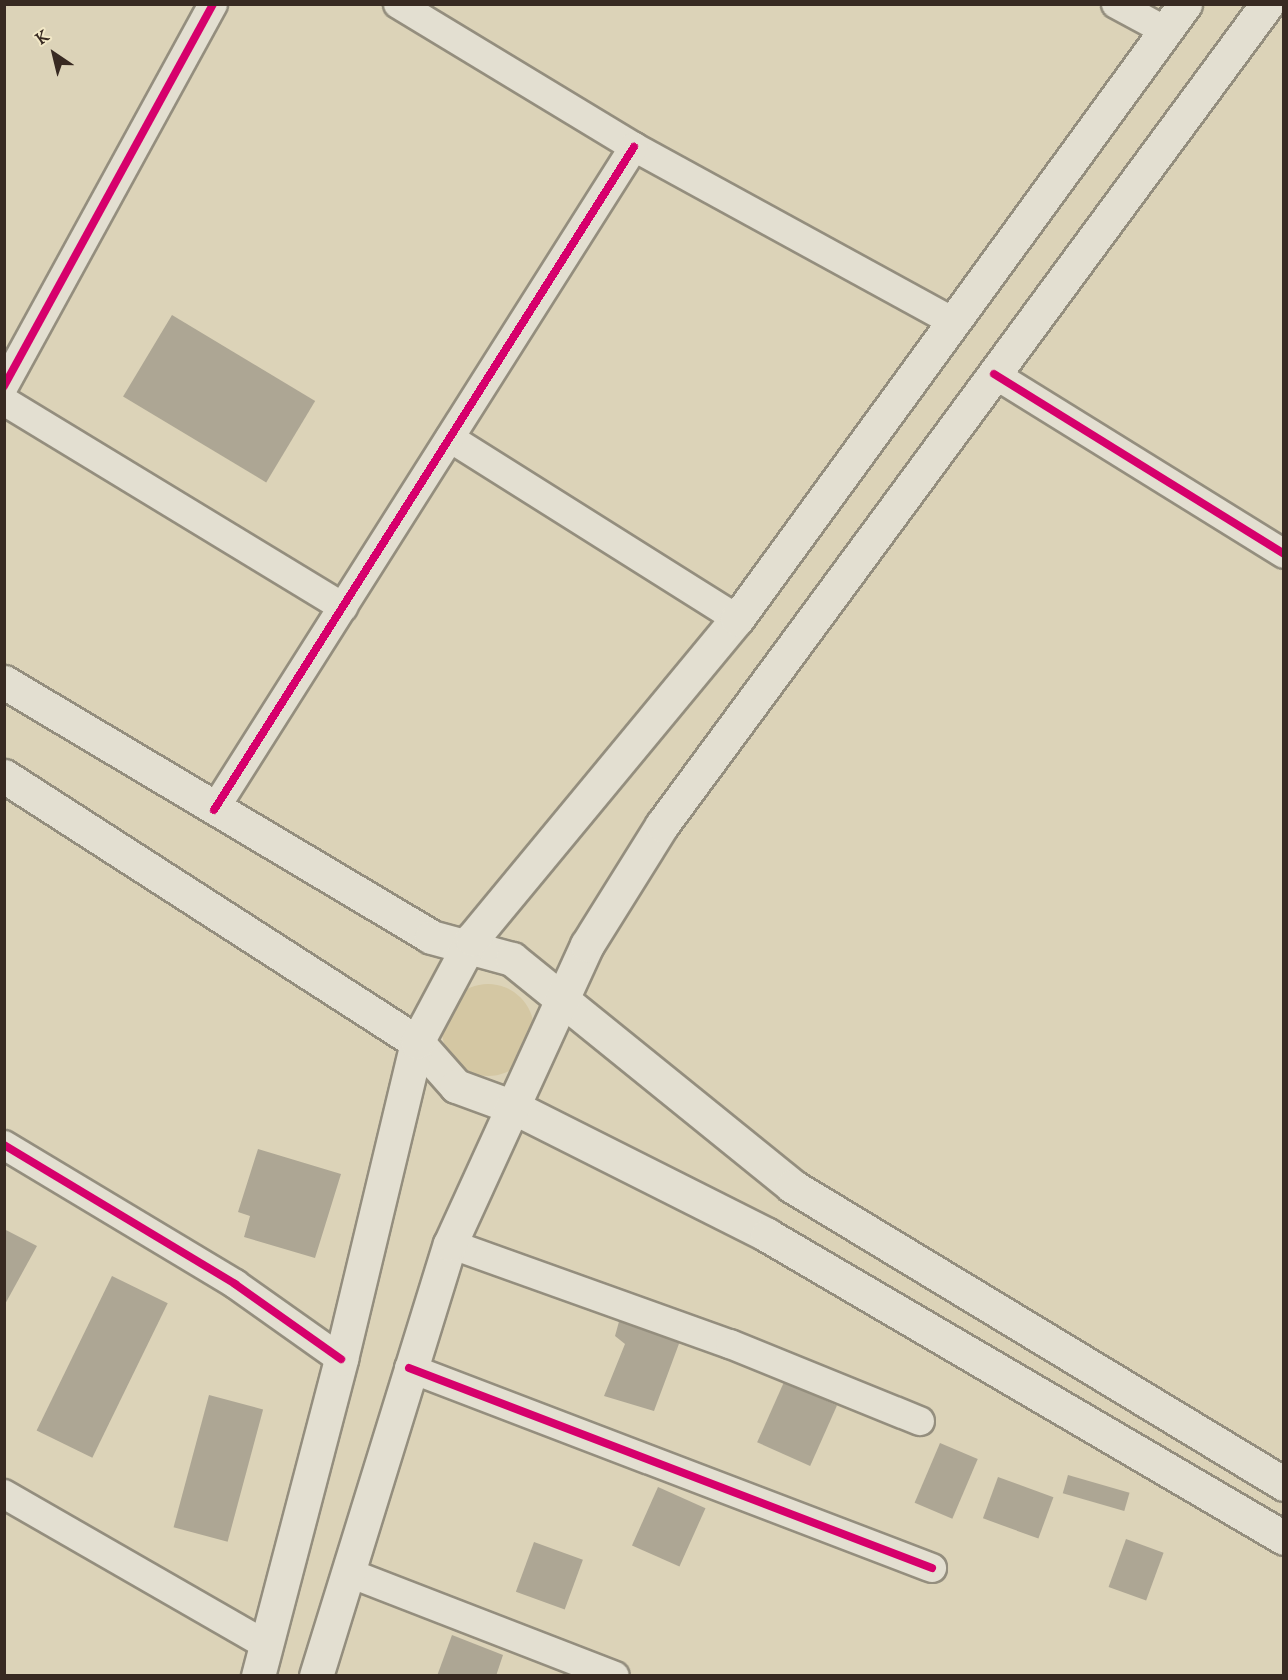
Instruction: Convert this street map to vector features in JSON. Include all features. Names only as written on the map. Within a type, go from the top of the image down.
[{"type":"main road","points":[[263,1660],[341,1359],[417,1042],[468,948],[736,619],[1185,4]]},
{"type":"main road","points":[[316,1676],[409,1368],[450,1244],[587,945],[662,825],[1267,4]]},
{"type":"main road","points":[[4,682],[430,938],[512,959],[792,1186],[1284,1484]]},
{"type":"main road","points":[[4,776],[417,1042],[456,1086],[513,1107],[767,1234],[1284,1538]]},
{"type":"street","points":[[4,386],[213,4]]},
{"type":"street","points":[[398,4],[634,147],[954,322]]},
{"type":"street","points":[[1116,4],[1166,31]]},
{"type":"street","points":[[214,810],[634,147]]},
{"type":"street","points":[[994,374],[1284,554]]},
{"type":"street","points":[[4,401],[343,607]]},
{"type":"street","points":[[450,438],[736,619]]},
{"type":"street","points":[[4,1144],[235,1284],[341,1359]]},
{"type":"street","points":[[450,1244],[730,1344],[920,1421]]},
{"type":"street","points":[[409,1368],[932,1568]]},
{"type":"street","points":[[4,1494],[263,1660]]},
{"type":"street","points":[[347,1572],[615,1676]]},
{"type":"shaded area","points":[[488,984],[505,988],[520,998],[530,1013],[534,1030],[530,1047],[520,1062],[505,1072],[488,1076],[471,1072],[456,1062],[446,1047],[442,1030],[446,1013],[456,998],[471,988]]},
{"type":"building","points":[[172,315],[315,401],[266,482],[123,396]]},
{"type":"building","points":[[258,1149],[341,1174],[315,1258],[244,1237],[250,1216],[238,1212]]},
{"type":"building","points":[[4,1229],[37,1246],[4,1306]]},
{"type":"building","points":[[112,1276],[168,1303],[92,1458],[37,1431]]},
{"type":"building","points":[[620,1318],[680,1341],[654,1411],[604,1396],[625,1344],[615,1336]]},
{"type":"building","points":[[784,1382],[837,1406],[810,1466],[757,1442]]},
{"type":"building","points":[[209,1395],[263,1409],[228,1542],[174,1527]]},
{"type":"building","points":[[940,1443],[978,1459],[952,1519],[915,1503]]},
{"type":"building","points":[[1068,1475],[1130,1493],[1124,1511],[1063,1493]]},
{"type":"building","points":[[998,1477],[1053,1497],[1038,1539],[983,1518]]},
{"type":"building","points":[[658,1487],[706,1508],[679,1567],[632,1545]]},
{"type":"building","points":[[1126,1539],[1164,1553],[1146,1601],[1109,1587]]},
{"type":"building","points":[[534,1542],[583,1560],[565,1610],[516,1592]]},
{"type":"building","points":[[452,1635],[503,1655],[496,1676],[437,1676]]},
{"type":"cycle path","points":[[4,386],[213,4]]},
{"type":"cycle path","points":[[214,810],[634,147]]},
{"type":"cycle path","points":[[994,374],[1284,554]]},
{"type":"cycle path","points":[[4,1145],[235,1284],[341,1359]]},
{"type":"cycle path","points":[[409,1368],[932,1568]]}]
